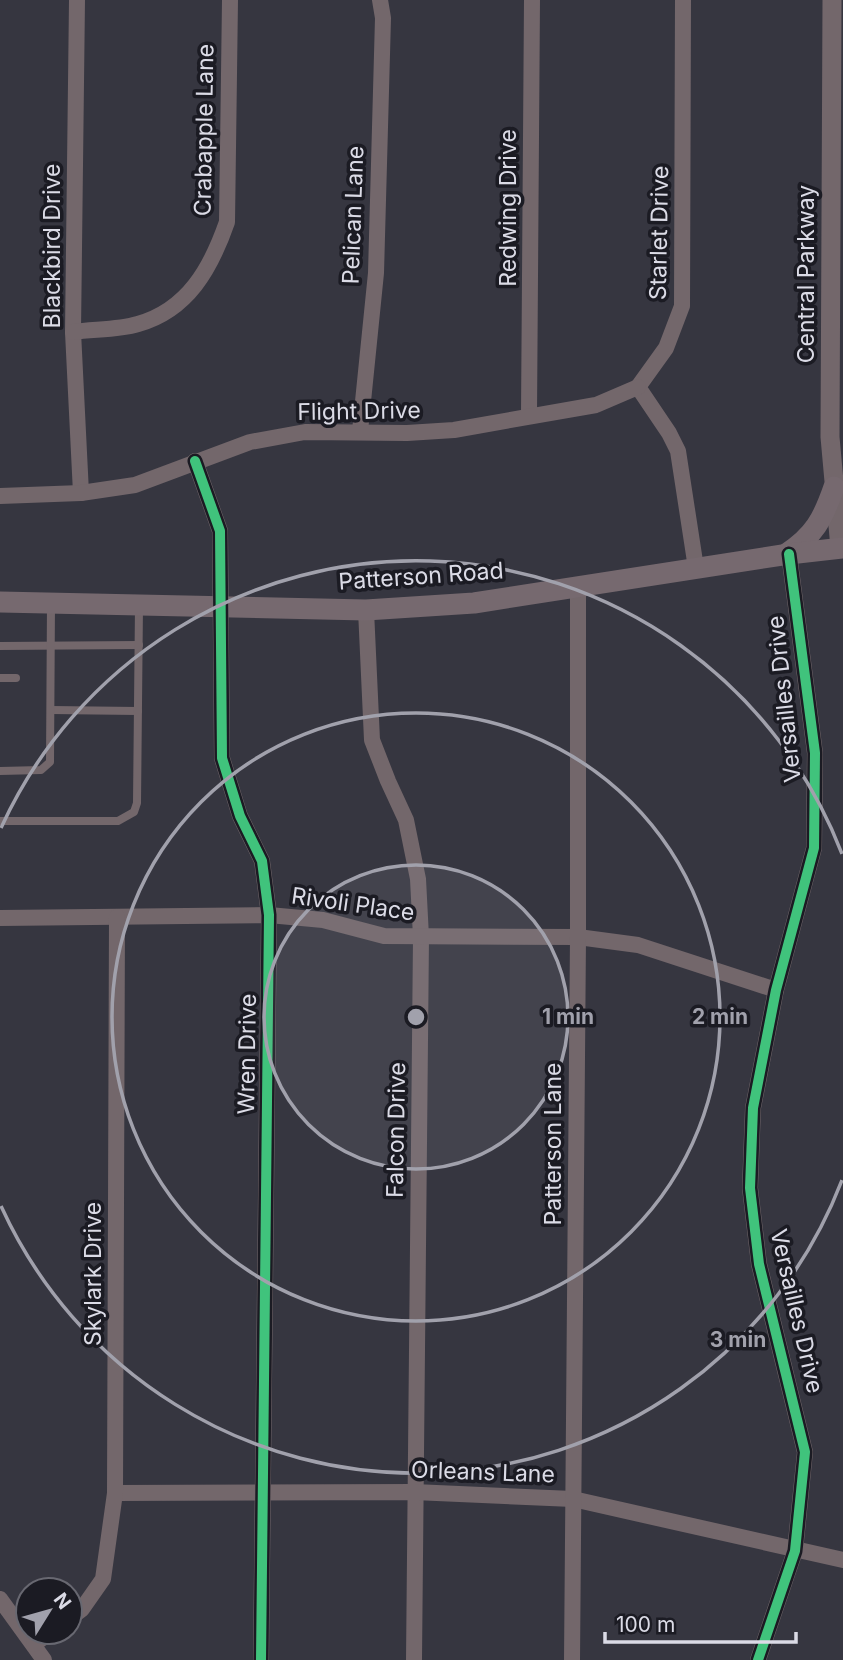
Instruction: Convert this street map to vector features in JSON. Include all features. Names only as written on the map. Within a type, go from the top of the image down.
[{"type":"main road","points":[[787,554],[802,544],[819,525],[834,487]]},
{"type":"main road","name":"Patterson Road","points":[[0,603],[366,610],[474,603],[787,554],[842,548]]},
{"type":"street","name":"Blackbird Drive","points":[[77,0],[73,332],[81,493]]},
{"type":"street","name":"Crabapple Lane","points":[[73,332],[137,325],[178,305],[205,273],[218,248],[227,222],[230,0]]},
{"type":"street","name":"Pelican Lane","points":[[360,431],[376,273],[383,18],[380,0]]},
{"type":"street","name":"Redwing Drive","points":[[529,415],[532,0]]},
{"type":"street","name":"Starlet Drive","points":[[638,387],[666,348],[682,306],[684,0]]},
{"type":"street","name":"Central Parkway","points":[[832,0],[836,436],[834,487],[842,548]]},
{"type":"street","name":"Flight Drive","points":[[0,496],[81,493],[135,485],[250,442],[305,432],[407,433],[454,430],[529,415],[559,413],[596,405],[638,387]]},
{"type":"street","points":[[638,387],[669,433],[678,452],[696,568]]},
{"type":"street","name":"Wren Drive","points":[[195,461],[220,531],[222,758],[240,816],[262,861],[269,915],[261,1660]]},
{"type":"street","name":"Versailles Drive","points":[[758,1660],[795,1551],[806,1452],[759,1264],[750,1188],[753,1108],[776,990],[814,848],[815,753],[787,554]]},
{"type":"street","name":"Patterson Lane","points":[[572,1660],[578,586]]},
{"type":"street","name":"Falcon Drive","points":[[366,610],[372,740],[406,820],[418,879],[421,937],[414,1660]]},
{"type":"street","name":"Rivoli Place","points":[[0,918],[269,915],[323,920],[384,936],[578,937],[638,945],[776,990]]},
{"type":"street","name":"Skylark Drive","points":[[84,1606],[103,1579],[114,1493],[117,917]]},
{"type":"street","name":"Orleans Lane","points":[[114,1493],[414,1492],[573,1499],[843,1560]]},
{"type":"street","points":[[0,1599],[14,1618]]},
{"type":"lane","points":[[0,771],[41,770],[50,762],[51,603]]},
{"type":"lane","points":[[0,821],[118,821],[134,812],[137,803],[139,605]]},
{"type":"lane","points":[[0,646],[139,645]]},
{"type":"lane","points":[[0,678],[16,678]]},
{"type":"lane","points":[[51,710],[138,710]]},
{"type":"cycle path","points":[[195,461],[220,531],[222,758],[240,816],[262,861],[269,915],[261,1660]]},
{"type":"cycle path","points":[[758,1660],[795,1551],[805,1452],[759,1264],[750,1188],[753,1108],[776,990],[814,848],[815,753],[789,554]]}]
